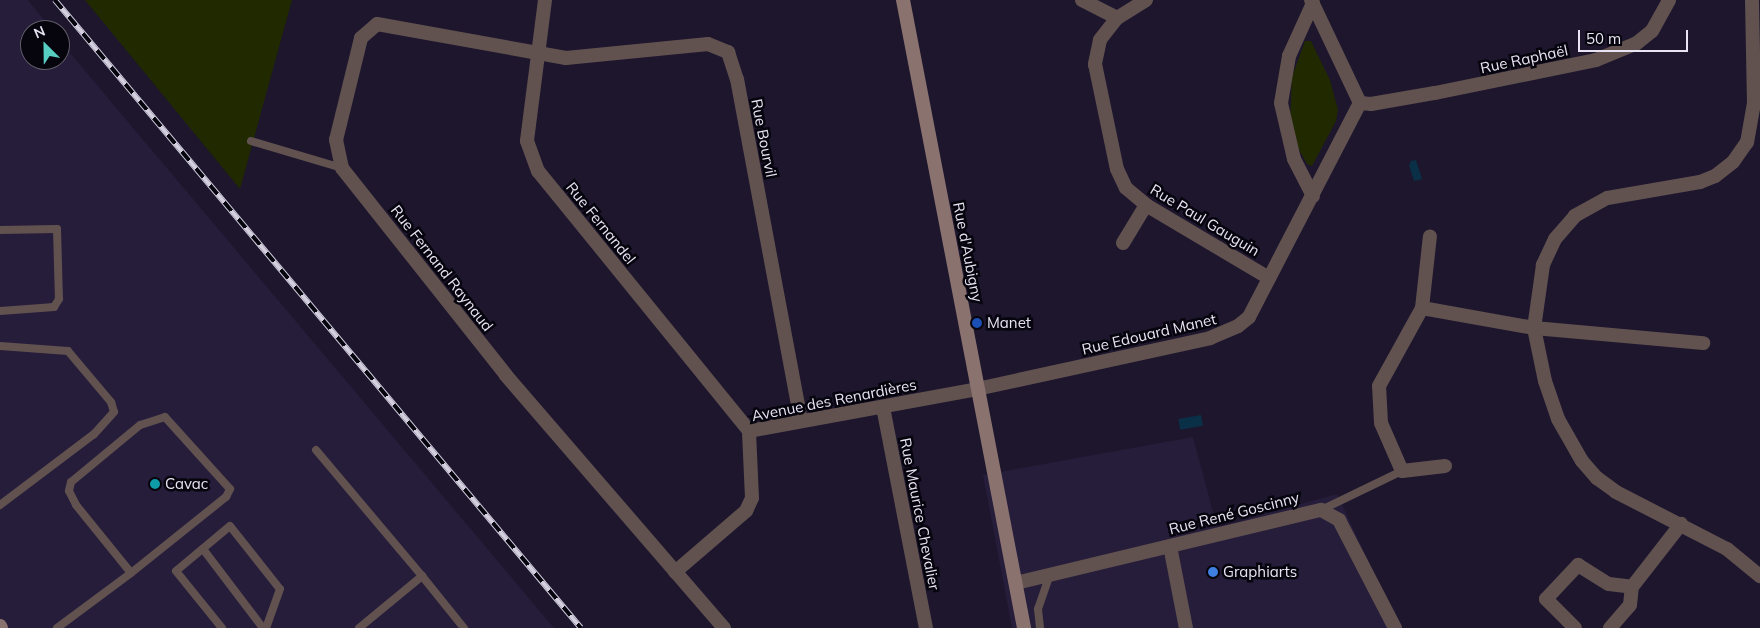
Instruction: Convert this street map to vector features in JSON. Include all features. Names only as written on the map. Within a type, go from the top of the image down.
[{"type":"main road","name":"Rue d'Aubigny","points":[[903,0],[1024,628]]},
{"type":"street","name":"Rue Fernandel","points":[[545,0],[526,141],[538,172],[749,431]]},
{"type":"street","points":[[1082,0],[1117,18]]},
{"type":"street","name":"Rue Paul Gauguin","points":[[1146,0],[1117,18],[1100,40],[1095,64],[1117,169],[1126,188],[1146,205],[1269,278]]},
{"type":"street","name":"Rue Raphaël","points":[[1360,103],[1371,104],[1434,94],[1596,60],[1637,44],[1652,31],[1669,0]]},
{"type":"street","points":[[1752,0],[1754,103],[1747,142],[1733,162],[1715,176],[1700,182],[1607,198],[1575,216],[1555,240],[1543,265],[1534,328],[1545,382],[1558,419],[1582,461],[1616,492],[1727,549],[1759,572]]},
{"type":"street","points":[[1312,2],[1360,103]]},
{"type":"street","points":[[1312,2],[1290,56],[1281,103],[1294,159],[1313,196]]},
{"type":"street","name":"Rue Fernand Raynaud","points":[[537,54],[377,24],[361,38],[336,140],[342,168],[506,375],[724,628]]},
{"type":"street","name":"Rue Bourvil","points":[[537,54],[566,58],[708,44],[728,52],[737,79],[801,421]]},
{"type":"street","name":"Rue Edouard Manet","points":[[977,389],[1224,333],[1248,317],[1360,103]]},
{"type":"street","points":[[1123,243],[1146,205]]},
{"type":"street","points":[[1430,236],[1422,308],[1379,386],[1380,423],[1402,471],[1445,466]]},
{"type":"street","points":[[1422,308],[1534,328],[1703,343]]},
{"type":"street","name":"Avenue des Renardières","points":[[675,572],[746,511],[752,498],[749,431],[977,389]]},
{"type":"street","name":"Rue Maurice Chevalier","points":[[883,407],[926,628]]},
{"type":"street","name":"Rue René Goscinny","points":[[1016,583],[1321,510],[1339,520],[1395,628]]},
{"type":"street","points":[[1610,628],[1630,605],[1632,587],[1681,524]]},
{"type":"street","points":[[1170,546],[1186,628]]},
{"type":"street","points":[[1575,628],[1546,599],[1578,565],[1608,584],[1632,587]]},
{"type":"lane","points":[[250,141],[342,168]]},
{"type":"lane","points":[[0,230],[57,229],[59,299],[54,307],[0,311]]},
{"type":"lane","points":[[0,346],[68,351],[111,402],[114,412],[94,434],[0,505]]},
{"type":"lane","points":[[57,628],[131,573],[226,497],[230,489],[165,417],[140,425],[71,482],[70,491],[76,505],[131,573]]},
{"type":"lane","points":[[316,450],[464,628]]},
{"type":"lane","points":[[1321,510],[1402,471]]},
{"type":"lane","points":[[222,628],[176,571],[230,526],[280,589],[265,628]]},
{"type":"lane","points":[[203,549],[265,628]]},
{"type":"lane","points":[[359,628],[422,576]]},
{"type":"lane","points":[[1040,628],[1038,609],[1050,576]]},
{"type":"shaded area","points":[[0,0],[28,0],[44,20],[20,20],[20,70],[70,70],[70,53],[554,628],[0,628]]},
{"type":"shaded area","points":[[1193,437],[1217,527],[1337,494],[1400,628],[1012,628],[983,475]]},
{"type":"green space","points":[[85,0],[292,0],[240,189]]},
{"type":"green space","points":[[1305,41],[1311,41],[1330,80],[1338,110],[1336,121],[1312,166],[1307,164],[1296,144],[1290,122],[1292,77]]},
{"type":"water","points":[[1416,160],[1422,179],[1414,181],[1409,165],[1411,161]]},
{"type":"water","points":[[1201,415],[1203,426],[1180,430],[1178,419]]},
{"type":"railway","points":[[55,0],[581,628]]},
{"type":"place","name":"Manet","points":[[977,323]]},
{"type":"place","name":"Cavac","points":[[155,484]]},
{"type":"place","name":"Graphiarts","points":[[1213,572]]}]
